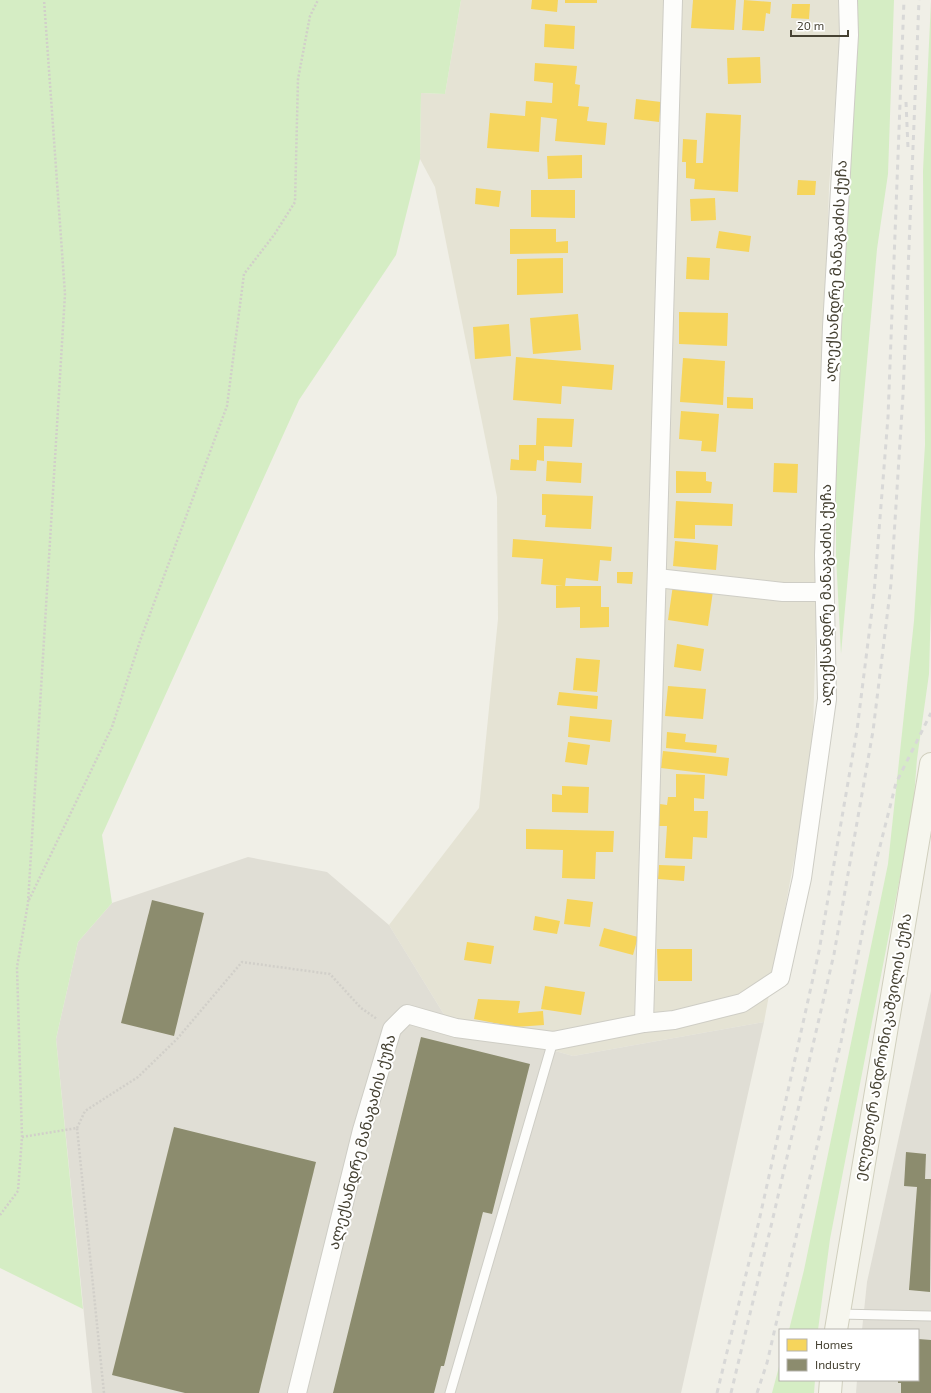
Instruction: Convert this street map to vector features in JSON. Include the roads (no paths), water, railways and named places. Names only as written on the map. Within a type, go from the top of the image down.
[{"type":"main road","name":"ელეფთერ ანდრონიკაშვილის ქუჩა","points":[[837,1322],[931,764]]},
{"type":"main road","points":[[830,1393],[831,1381]]},
{"type":"street","points":[[644,1023],[673,0]]},
{"type":"street","name":"ალექსანდრე მანაგაძის ქუჩა","points":[[297,1393],[362,1130],[392,1029],[407,1014],[456,1028],[553,1041],[644,1023],[674,1020],[742,1003],[780,978],[802,878],[827,699],[824,555],[832,327],[849,35],[848,0]]},
{"type":"street","points":[[657,578],[783,592],[824,592]]},
{"type":"lane","points":[[450,1393],[553,1041]]},
{"type":"lane","points":[[837,1322],[931,1316]]},
{"type":"railway","points":[[717,1393],[759,1221],[819,951],[857,730],[874,594],[888,417],[904,0]]},
{"type":"railway","points":[[731,1393],[834,954],[873,731],[891,584],[903,395],[919,0]]},
{"type":"railway","points":[[906,102],[908,148]]},
{"type":"railway","points":[[757,1393],[767,1363],[841,1042],[876,862],[896,783],[931,713]]}]
